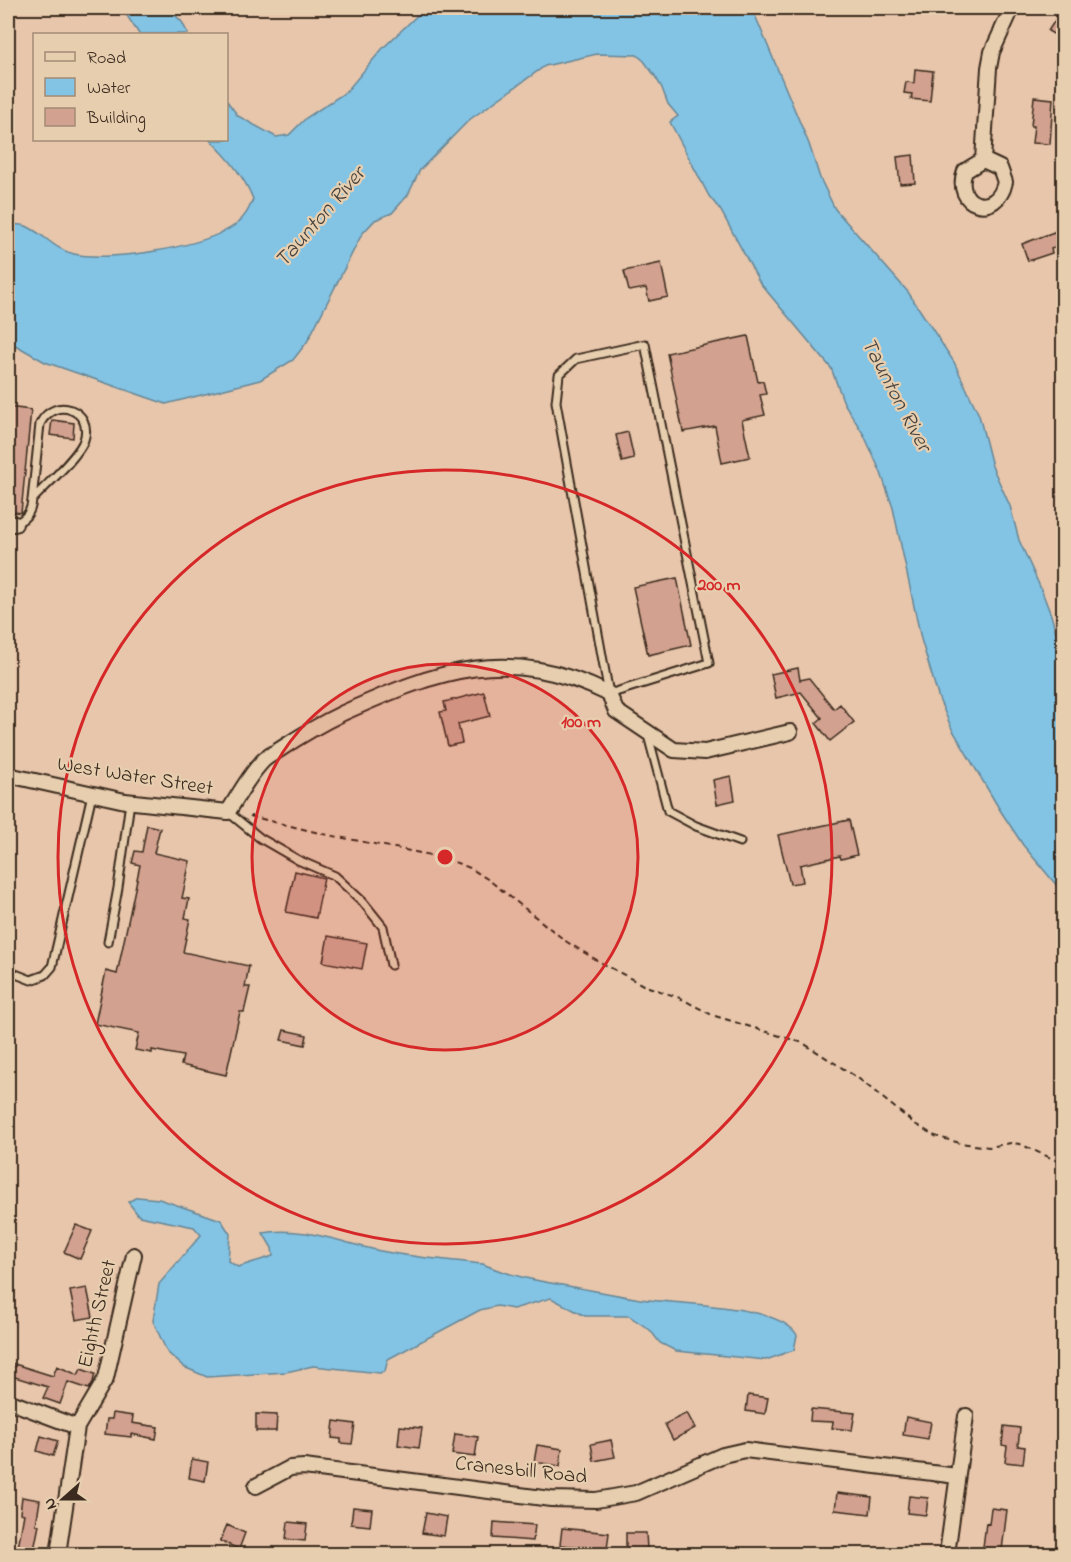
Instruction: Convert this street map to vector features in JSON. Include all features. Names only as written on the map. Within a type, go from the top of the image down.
[{"type":"street","points":[[982,160],[992,52],[1012,8]]},
{"type":"street","name":"West Water Street","points":[[8,775],[130,801],[228,812],[262,761],[335,717],[433,677],[484,667],[526,668],[572,678],[609,694]]},
{"type":"street","points":[[609,694],[616,711],[674,750],[705,752],[790,732]]},
{"type":"street","name":"Eighth Street","points":[[58,1554],[77,1427],[106,1378],[134,1255]]},
{"type":"street","points":[[8,1401],[77,1427]]},
{"type":"street","points":[[947,1554],[966,1416]]},
{"type":"street","name":"Cranesbill Road","points":[[256,1486],[290,1468],[304,1467],[551,1499],[596,1500],[636,1494],[723,1455],[745,1450],[957,1476]]},
{"type":"lane","points":[[645,344],[710,663],[609,694],[555,402],[559,375],[576,359],[645,344]]},
{"type":"lane","points":[[11,524],[26,518],[32,509],[32,500],[40,424],[45,414],[56,408],[68,408],[80,414],[86,425],[84,440],[77,453],[32,500]]},
{"type":"lane","points":[[647,732],[668,811],[696,826],[740,842]]},
{"type":"lane","points":[[8,971],[31,980],[45,975],[52,967],[92,794]]},
{"type":"lane","points":[[108,942],[130,801]]},
{"type":"lane","points":[[228,812],[260,838],[298,860],[335,876],[363,902],[383,927],[391,965]]},
{"type":"path","points":[[249,816],[323,834],[441,856],[470,868],[489,880],[567,942],[600,962],[643,985],[680,998],[712,1015],[803,1043],[858,1078],[915,1124],[935,1136],[960,1143],[989,1147],[1011,1143],[1020,1144],[1064,1164]]},
{"type":"water","points":[[122,8],[168,8],[182,22],[188,33],[138,33]]},
{"type":"water","name":"Taunton River","points":[[425,8],[752,8],[809,144],[820,178],[835,209],[908,292],[954,362],[979,415],[992,466],[1010,506],[1019,540],[1051,615],[1064,661],[1063,893],[1023,845],[952,729],[939,699],[921,639],[893,508],[881,473],[864,435],[844,403],[831,368],[760,283],[721,211],[709,196],[670,122],[678,116],[668,104],[655,76],[637,55],[597,54],[545,66],[469,120],[420,170],[408,195],[392,213],[375,220],[362,234],[307,342],[293,360],[260,380],[166,404],[45,362],[8,343],[8,224],[26,226],[67,252],[90,256],[157,251],[221,233],[241,219],[253,199],[235,167],[211,141],[228,141],[228,102],[238,116],[276,137],[289,135],[306,118],[346,92],[383,48]]},
{"type":"water","points":[[137,1197],[159,1199],[221,1220],[230,1234],[228,1261],[238,1267],[273,1256],[272,1248],[263,1233],[278,1231],[309,1234],[386,1252],[483,1264],[524,1278],[631,1297],[749,1311],[787,1325],[797,1335],[794,1350],[766,1360],[676,1351],[660,1343],[650,1330],[629,1316],[585,1316],[551,1298],[513,1309],[497,1306],[480,1310],[388,1359],[385,1371],[380,1373],[313,1366],[286,1372],[207,1377],[184,1367],[167,1352],[153,1321],[159,1284],[201,1235],[194,1227],[139,1216],[128,1202]]},
{"type":"building","points":[[1064,8],[1064,40],[1048,31]]},
{"type":"building","points":[[915,69],[933,71],[930,101],[911,99],[912,94],[904,93],[906,82],[914,83]]},
{"type":"building","points":[[1034,97],[1053,99],[1050,144],[1032,143]]},
{"type":"building","points":[[913,155],[915,183],[900,184],[897,157]]},
{"type":"building","points":[[1064,222],[1064,244],[1051,249],[1052,253],[1028,261],[1022,244],[1054,232]]},
{"type":"building","points":[[661,263],[668,297],[649,301],[646,288],[629,291],[624,271]]},
{"type":"building","points":[[748,336],[758,382],[763,381],[766,394],[760,395],[765,415],[742,420],[750,457],[722,463],[715,426],[683,432],[667,353]]},
{"type":"building","points":[[8,407],[31,410],[21,513],[8,511]]},
{"type":"building","points":[[52,420],[74,423],[73,438],[50,435]]},
{"type":"building","points":[[628,432],[634,459],[622,462],[616,435]]},
{"type":"building","points":[[677,578],[691,645],[648,655],[633,587]]},
{"type":"building","points":[[798,668],[800,680],[809,678],[834,709],[840,704],[854,722],[830,741],[816,723],[822,718],[801,692],[776,698],[771,674]]},
{"type":"building","points":[[484,692],[490,716],[458,724],[462,743],[448,746],[440,712],[446,711],[444,702]]},
{"type":"building","points":[[731,776],[735,800],[717,804],[713,780]]},
{"type":"building","points":[[849,820],[857,855],[841,859],[840,856],[800,865],[803,882],[790,884],[778,835]]},
{"type":"building","points":[[147,825],[160,828],[154,853],[190,861],[182,898],[189,899],[185,918],[190,919],[183,952],[249,966],[245,987],[250,987],[244,1012],[240,1012],[226,1075],[181,1065],[183,1056],[152,1050],[152,1053],[135,1050],[139,1033],[95,1024],[106,971],[117,974],[140,865],[132,863],[135,851],[142,852]]},
{"type":"building","points":[[295,871],[324,878],[316,918],[286,912]]},
{"type":"building","points":[[328,936],[367,943],[362,969],[323,962]]},
{"type":"building","points":[[284,1030],[307,1035],[305,1045],[281,1040]]},
{"type":"building","points":[[76,1225],[92,1231],[80,1259],[64,1252]]},
{"type":"building","points":[[87,1288],[93,1317],[76,1320],[70,1291]]},
{"type":"building","points":[[8,1362],[53,1376],[57,1366],[78,1375],[81,1369],[95,1374],[89,1389],[68,1382],[60,1404],[43,1398],[48,1387],[8,1375]]},
{"type":"building","points":[[748,1395],[768,1398],[765,1414],[746,1411]]},
{"type":"building","points":[[811,1409],[855,1413],[852,1430],[832,1428],[833,1422],[810,1421]]},
{"type":"building","points":[[113,1413],[133,1416],[132,1423],[158,1427],[156,1439],[131,1434],[131,1437],[105,1434],[107,1419],[112,1419]]},
{"type":"building","points":[[687,1413],[695,1428],[673,1440],[665,1424]]},
{"type":"building","points":[[256,1414],[277,1415],[276,1431],[256,1431]]},
{"type":"building","points":[[906,1417],[931,1422],[928,1439],[903,1435]]},
{"type":"building","points":[[334,1421],[355,1424],[352,1444],[341,1443],[341,1439],[332,1438]]},
{"type":"building","points":[[400,1426],[422,1428],[419,1448],[398,1445]]},
{"type":"building","points":[[1004,1426],[1020,1428],[1018,1446],[1025,1447],[1023,1464],[1005,1462],[1007,1446],[1002,1445]]},
{"type":"building","points":[[455,1434],[478,1437],[475,1457],[452,1454]]},
{"type":"building","points":[[41,1436],[58,1441],[53,1456],[37,1451]]},
{"type":"building","points":[[611,1440],[615,1457],[594,1461],[591,1444]]},
{"type":"building","points":[[537,1445],[562,1449],[560,1466],[534,1462]]},
{"type":"building","points":[[192,1459],[208,1462],[205,1481],[189,1478]]},
{"type":"building","points":[[837,1493],[872,1497],[870,1514],[835,1510]]},
{"type":"building","points":[[909,1496],[928,1498],[926,1515],[907,1513]]},
{"type":"building","points":[[22,1497],[40,1500],[36,1525],[39,1525],[34,1550],[18,1548],[24,1514],[20,1513]]},
{"type":"building","points":[[353,1507],[372,1509],[370,1526],[351,1524]]},
{"type":"building","points":[[991,1508],[1007,1510],[1002,1550],[983,1547],[986,1523],[989,1524]]},
{"type":"building","points":[[426,1513],[447,1517],[444,1536],[422,1533]]},
{"type":"building","points":[[288,1522],[307,1524],[305,1541],[286,1539]]},
{"type":"building","points":[[494,1522],[535,1525],[533,1541],[493,1538]]},
{"type":"building","points":[[227,1525],[245,1533],[239,1549],[220,1541]]},
{"type":"building","points":[[562,1528],[609,1533],[607,1549],[560,1545]]},
{"type":"building","points":[[626,1533],[646,1533],[647,1549],[626,1550]]}]
